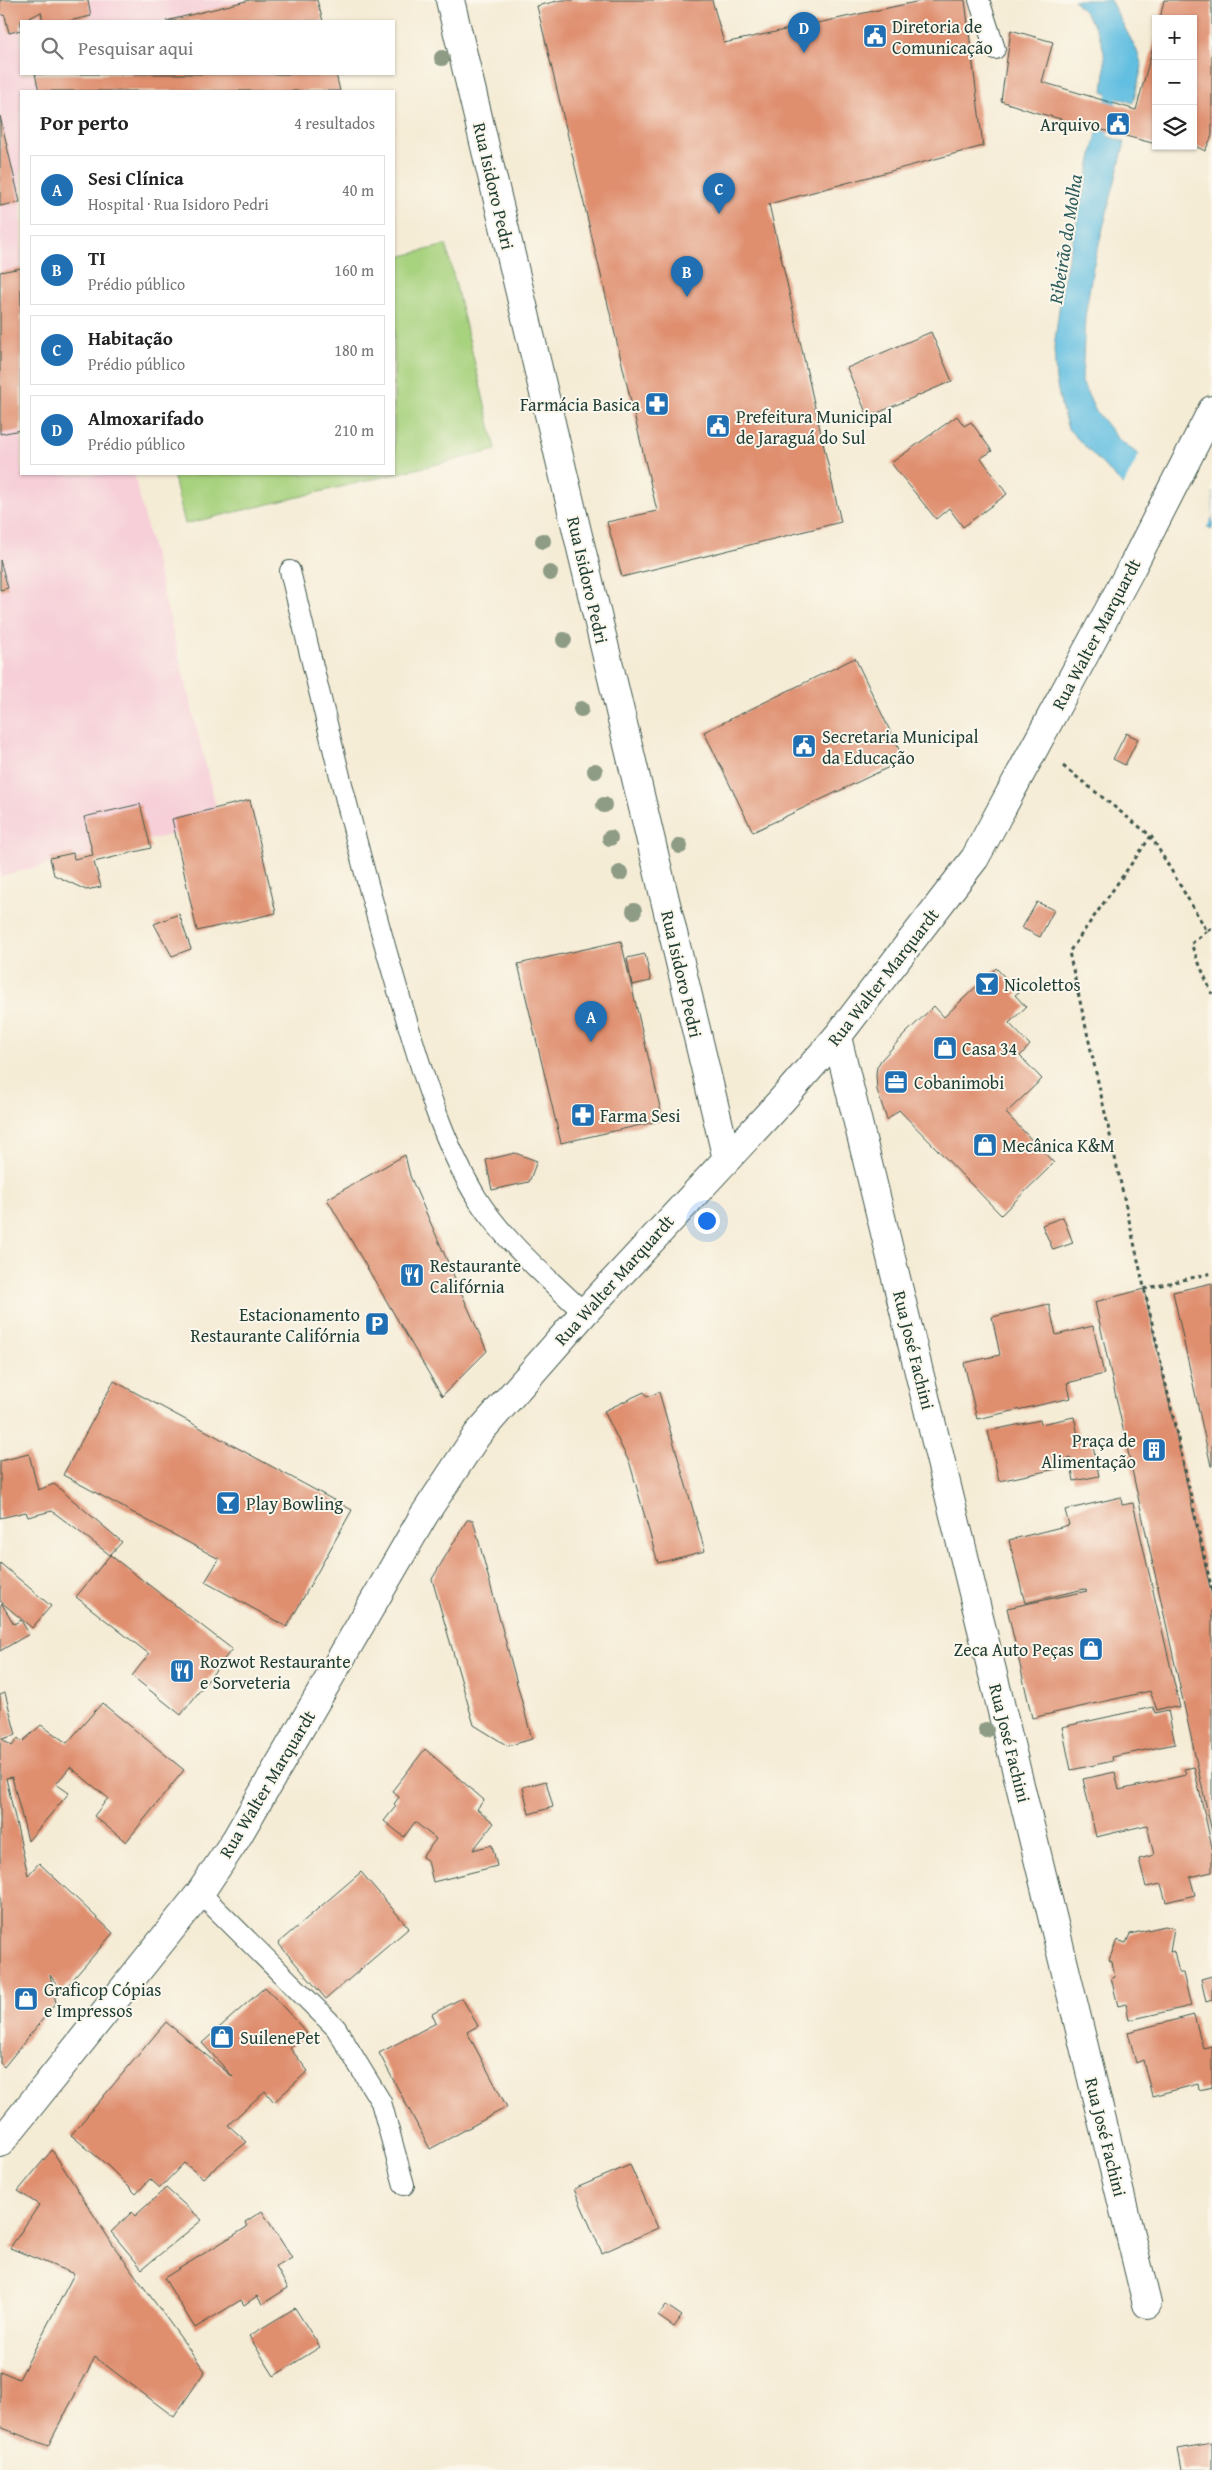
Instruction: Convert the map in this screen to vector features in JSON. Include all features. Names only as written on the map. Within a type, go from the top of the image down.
[{"type":"street","name":"Rua Isidoro Pedri","points":[[450,0],[727,1159]]},
{"type":"street","name":"Rua Walter Marquardt","points":[[0,2143],[200,1893],[236,1839],[424,1515],[477,1435],[584,1313],[838,1037],[975,858],[1157,519],[1212,410]]},
{"type":"street","name":"Rua José Fachini","points":[[838,1037],[1147,2304]]},
{"type":"lane","points":[[979,0],[995,49]]},
{"type":"lane","points":[[290,572],[358,853],[419,1061],[458,1166],[480,1202],[516,1248],[584,1313]]},
{"type":"lane","points":[[200,1893],[336,2028],[381,2102],[404,2185]]},
{"type":"path","points":[[1037,745],[1151,836],[1207,931]]},
{"type":"path","points":[[1151,836],[1069,952],[1212,1591]]},
{"type":"path","points":[[1212,928],[1191,944],[1212,994]]},
{"type":"path","points":[[1144,1289],[1212,1273]]},
{"type":"shaded area","points":[[0,0],[250,0],[167,20],[20,20],[20,75],[36,75],[40,90],[20,90],[20,475],[134,475],[220,823],[0,876]]},
{"type":"green space","points":[[446,245],[496,450],[395,474],[395,258]]},
{"type":"green space","points":[[173,475],[391,475],[185,524]]},
{"type":"water","points":[[1074,0],[1110,0],[1137,51],[1142,66],[1133,103],[1103,92],[1105,64],[1102,42],[1092,22]]},
{"type":"water","points":[[1097,133],[1125,142],[1093,267],[1085,317],[1082,382],[1095,410],[1118,439],[1139,455],[1212,492],[1212,529],[1124,486],[1068,429],[1062,409],[1056,381],[1054,348],[1062,286]]},
{"type":"pier","points":[[1140,453],[1212,489],[1212,517],[1206,529],[1122,488]]},
{"type":"building","points":[[0,0],[88,0],[91,16],[73,20],[43,20],[41,12],[28,20],[20,20],[20,30],[9,33],[5,16],[0,14]]},
{"type":"building","points":[[250,0],[317,0],[323,20],[170,20]]},
{"type":"building","points":[[562,0],[712,0],[724,43],[925,0],[965,0],[983,146],[769,204],[841,522],[622,577],[607,522],[657,511],[537,6]]},
{"type":"building","points":[[1164,0],[1212,0],[1212,136],[1205,151],[1197,147],[1197,15],[1161,15]]},
{"type":"building","points":[[1011,30],[1053,42],[1042,82],[1136,110],[1152,51],[1152,143],[1034,112],[1001,101]]},
{"type":"building","points":[[35,75],[336,75],[340,90],[39,90]]},
{"type":"building","points":[[0,116],[20,202],[0,206]]},
{"type":"building","points":[[20,268],[20,430],[0,434],[0,272]]},
{"type":"building","points":[[931,332],[952,381],[868,417],[847,368]]},
{"type":"building","points":[[957,416],[964,426],[971,422],[992,451],[981,458],[1007,494],[963,527],[949,508],[936,519],[891,463]]},
{"type":"building","points":[[0,560],[8,588],[0,590]]},
{"type":"building","name":"Secretaria Municipal da Educação","points":[[855,658],[904,760],[753,832],[704,732]]},
{"type":"building","points":[[1126,733],[1138,739],[1125,765],[1113,759]]},
{"type":"building","points":[[250,800],[276,913],[197,931],[172,819]]},
{"type":"building","points":[[140,804],[151,848],[94,862],[101,887],[86,890],[54,875],[50,858],[73,853],[74,859],[93,855],[84,817]]},
{"type":"building","points":[[1037,902],[1054,910],[1040,937],[1022,928]]},
{"type":"building","points":[[179,914],[191,949],[172,956],[154,924]]},
{"type":"building","points":[[621,941],[663,1120],[561,1143],[518,964]]},
{"type":"building","points":[[645,954],[651,981],[632,985],[627,958]]},
{"type":"building","points":[[996,968],[1019,992],[1015,995],[1026,1007],[1009,1023],[1030,1045],[1020,1056],[1042,1079],[1006,1113],[1054,1163],[1001,1215],[899,1110],[887,1120],[877,1090],[876,1074],[881,1060],[934,1006],[944,1017]]},
{"type":"building","points":[[515,1153],[537,1161],[529,1182],[492,1190],[486,1160]]},
{"type":"building","name":"Restaurante Califórnia","points":[[405,1155],[410,1176],[487,1351],[442,1396],[327,1199]]},
{"type":"building","points":[[1063,1217],[1073,1243],[1053,1250],[1042,1225]]},
{"type":"building","points":[[1212,1283],[1212,1466],[1211,1466],[1173,1292]]},
{"type":"building","name":"Praça de Alimentação","points":[[1144,1289],[1212,1597],[1212,1832],[1095,1302]]},
{"type":"building","points":[[1049,1304],[1056,1335],[1093,1326],[1104,1374],[1067,1383],[1071,1398],[977,1419],[964,1363],[1000,1355],[992,1317]]},
{"type":"building","name":"Play Bowling","points":[[114,1381],[352,1510],[287,1627],[205,1582],[219,1559],[63,1475]]},
{"type":"building","points":[[644,1392],[647,1397],[659,1392],[705,1551],[658,1563],[630,1464],[604,1411]]},
{"type":"building","points":[[1074,1417],[1079,1439],[1091,1437],[1099,1476],[1074,1481],[1070,1458],[1055,1462],[1056,1469],[999,1481],[988,1431],[1040,1420],[1041,1424]]},
{"type":"building","points":[[29,1454],[38,1490],[54,1484],[122,1542],[110,1555],[52,1511],[28,1517],[26,1512],[0,1518],[0,1461]]},
{"type":"building","name":"Zeca Auto Peças","points":[[1121,1497],[1122,1505],[1133,1503],[1180,1708],[1168,1707],[1157,1710],[1150,1691],[1032,1718],[1007,1608],[1087,1591],[1084,1589],[1025,1603],[1009,1540],[1069,1525],[1065,1510]]},
{"type":"building","points":[[467,1520],[473,1520],[532,1739],[508,1746],[474,1725],[432,1579]]},
{"type":"building","points":[[110,1555],[232,1649],[181,1715],[132,1676],[149,1654],[76,1597]]},
{"type":"building","points":[[0,1563],[51,1606],[32,1628],[0,1601]]},
{"type":"building","points":[[2,1604],[14,1624],[21,1620],[29,1634],[0,1651],[0,1606]]},
{"type":"building","points":[[5,1693],[16,1735],[2,1739],[12,1746],[18,1738],[22,1742],[41,1725],[67,1743],[102,1703],[184,1770],[126,1842],[94,1816],[108,1798],[70,1767],[56,1784],[69,1793],[28,1841],[12,1777],[6,1778],[28,1875],[39,1863],[113,1933],[62,1992],[50,1975],[56,2003],[4,2067],[0,2063],[0,1695]]},
{"type":"building","points":[[1153,1707],[1155,1713],[1168,1710],[1175,1744],[1112,1757],[1113,1761],[1071,1770],[1062,1727]]},
{"type":"building","points":[[425,1749],[484,1800],[477,1809],[494,1823],[473,1850],[492,1845],[497,1866],[433,1882],[428,1861],[422,1857],[436,1839],[415,1822],[404,1837],[384,1821],[396,1806],[394,1804],[399,1797],[392,1791]]},
{"type":"building","points":[[1194,1767],[1212,1847],[1212,1872],[1190,1877],[1195,1895],[1166,1902],[1161,1884],[1146,1887],[1139,1859],[1154,1855],[1147,1825],[1096,1837],[1083,1779],[1115,1772],[1119,1790],[1186,1775],[1184,1769]]},
{"type":"building","points":[[546,1781],[553,1807],[529,1814],[523,1787]]},
{"type":"building","points":[[361,1872],[409,1928],[326,1999],[278,1943]]},
{"type":"building","points":[[1165,1926],[1174,1928],[1170,1952],[1174,1951],[1179,1973],[1183,1973],[1191,2006],[1129,2020],[1126,2004],[1118,2006],[1111,1978],[1115,1977],[1112,1962],[1109,1960],[1117,1940],[1126,1943],[1130,1934]]},
{"type":"building","points":[[1212,1976],[1212,2000],[1206,2002],[1201,1979]]},
{"type":"building","points":[[265,1987],[307,2033],[290,2048],[308,2071],[274,2102],[265,2091],[228,2125],[247,2142],[203,2178],[184,2163],[160,2188],[150,2179],[136,2194],[108,2166],[71,2135],[166,2022],[233,2077],[202,2043]]},
{"type":"building","points":[[462,1998],[478,2026],[467,2032],[507,2107],[430,2149],[379,2053],[436,2023],[432,2014]]},
{"type":"building","points":[[1194,2015],[1203,2048],[1212,2046],[1212,2087],[1199,2090],[1198,2084],[1152,2096],[1143,2060],[1136,2063],[1128,2032]]},
{"type":"building","points":[[52,2150],[113,2245],[205,2371],[174,2417],[95,2357],[48,2446],[0,2427],[0,2371],[19,2379],[74,2274],[10,2248],[39,2205],[18,2191]]},
{"type":"building","points":[[630,2165],[658,2228],[602,2253],[574,2189]]},
{"type":"building","points":[[166,2188],[202,2220],[142,2269],[111,2232],[132,2212],[135,2216]]},
{"type":"building","points":[[262,2211],[292,2258],[276,2267],[288,2288],[262,2304],[257,2296],[244,2305],[241,2300],[195,2328],[164,2278],[247,2227],[245,2222]]},
{"type":"building","points":[[666,2305],[682,2316],[674,2327],[658,2316]]},
{"type":"building","points":[[295,2308],[320,2347],[274,2376],[249,2336]]},
{"type":"building","points":[[1212,2443],[1212,2470],[1182,2470],[1178,2449]]},
{"type":"waterway","name":"Ribeirão do Molha","points":[[1099,148],[1116,81]]},
{"type":"place","name":"Diretoria de Comunicação","points":[[875,36]]},
{"type":"place","name":"Almoxarifado","points":[[804,53]]},
{"type":"place","name":"Arquivo","points":[[1118,124]]},
{"type":"place","name":"Habitação","points":[[719,214]]},
{"type":"place","name":"TI","points":[[687,297]]},
{"type":"place","name":"Farmácia Basica","points":[[657,404]]},
{"type":"place","name":"Prefeitura Municipal de Jaraguá do Sul","points":[[718,426]]},
{"type":"place","name":"Secretaria Municipal da Educação","points":[[804,746]]},
{"type":"place","name":"Nicolettos","points":[[987,984]]},
{"type":"place","name":"Sesi Clínica","points":[[591,1042]]},
{"type":"place","name":"Casa 34","points":[[945,1048]]},
{"type":"place","name":"Cobanimobi","points":[[896,1082]]},
{"type":"place","name":"Farma Sesi","points":[[583,1115]]},
{"type":"place","name":"Mecânica K&M","points":[[985,1145]]},
{"type":"place","name":"Restaurante Califórnia","points":[[412,1275]]},
{"type":"place","name":"Estacionamento Restaurante Califórnia","points":[[377,1324]]},
{"type":"place","name":"Praça de Alimentação","points":[[1154,1450]]},
{"type":"place","name":"Play Bowling","points":[[228,1503]]},
{"type":"place","name":"Zeca Auto Peças","points":[[1091,1649]]},
{"type":"place","name":"Rozwot Restaurante e Sorveteria","points":[[182,1671]]},
{"type":"place","name":"Graficop Cópias e Impressos","points":[[26,1999]]},
{"type":"place","name":"SuilenePet","points":[[222,2037]]}]
